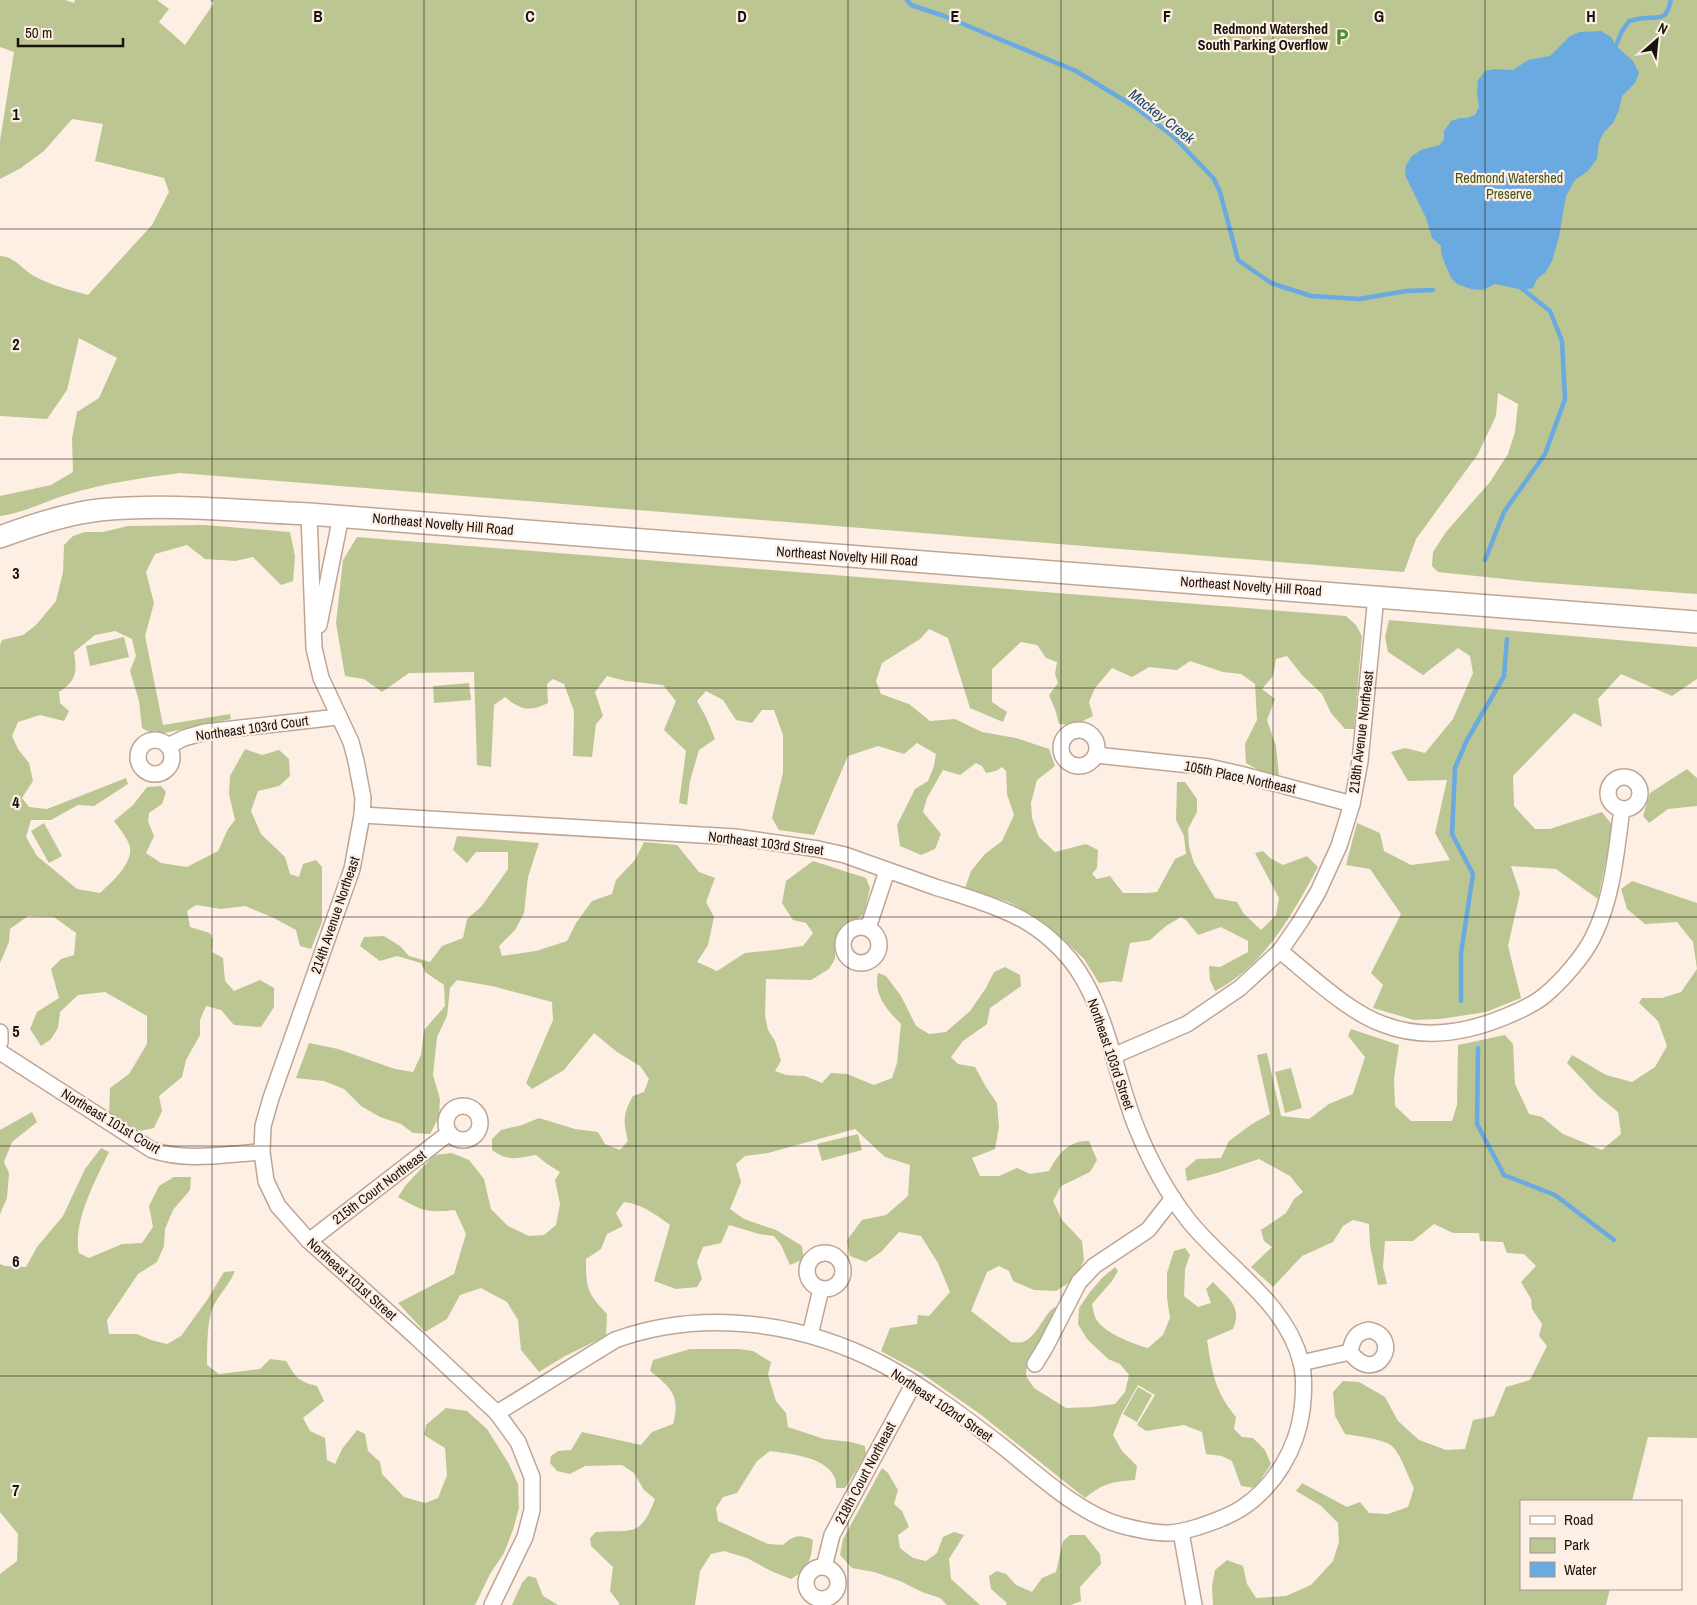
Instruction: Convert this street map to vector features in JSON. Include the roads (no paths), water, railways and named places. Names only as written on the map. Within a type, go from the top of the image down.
[{"type":"main road","name":"Northeast Novelty Hill Road","points":[[0,537],[28,526],[99,510],[165,507],[309,514],[1697,622]]},
{"type":"street","name":"214th Avenue Northeast","points":[[262,1152],[263,1126],[271,1098],[352,869],[362,815],[363,798],[351,742],[321,678],[314,648],[309,514]]},
{"type":"street","name":"214th Avenue Northeast","points":[[314,648],[341,516]]},
{"type":"street","name":"218th Avenue Northeast","points":[[1113,1056],[1188,1024],[1240,988],[1280,951],[1318,892],[1339,846],[1352,804],[1360,761],[1376,596]]},
{"type":"street","name":"Northeast 103rd Court","points":[[168,746],[184,738],[205,732],[338,717]]},
{"type":"street","name":"105th Place Northeast","points":[[1096,755],[1208,767],[1277,783],[1352,804]]},
{"type":"street","points":[[1280,951],[1357,1013],[1385,1026],[1430,1033],[1466,1030],[1519,1011],[1543,997],[1578,960],[1594,937],[1611,887],[1622,809]]},
{"type":"street","name":"Northeast 103rd Street","points":[[362,815],[735,837],[818,849],[845,855],[1006,911],[1053,942],[1071,960],[1098,1010],[1135,1124],[1173,1198],[1188,1220],[1216,1251],[1259,1292],[1274,1311],[1289,1334],[1302,1363],[1304,1382],[1299,1430],[1278,1472],[1244,1507],[1212,1522],[1181,1532]]},
{"type":"street","points":[[868,928],[887,870]]},
{"type":"street","points":[[0,1032],[0,1042]]},
{"type":"street","name":"Northeast 101st Court","points":[[0,1052],[152,1150],[167,1155],[196,1157],[262,1152]]},
{"type":"street","name":"215th Court Northeast","points":[[309,1241],[449,1133]]},
{"type":"street","name":"Northeast 101st Street","points":[[262,1152],[266,1180],[278,1206],[309,1241],[497,1413],[518,1442],[532,1477],[532,1510],[525,1537],[492,1605]]},
{"type":"street","points":[[1035,1364],[1079,1282],[1094,1266],[1148,1230],[1173,1198]]},
{"type":"street","points":[[810,1335],[821,1289]]},
{"type":"street","name":"Northeast 102nd Street","points":[[497,1413],[615,1340],[636,1332],[669,1325],[722,1322],[741,1322],[772,1327],[810,1335],[881,1364],[914,1383],[966,1418],[1071,1500],[1092,1513],[1117,1524],[1138,1529],[1167,1533],[1181,1532]]},
{"type":"street","points":[[1302,1363],[1350,1352]]},
{"type":"street","name":"218th Court Northeast","points":[[824,1567],[832,1534],[914,1383]]},
{"type":"street","points":[[1181,1532],[1194,1605]]},
{"type":"water","points":[[1601,31],[1611,37],[1616,46],[1633,61],[1639,73],[1635,83],[1622,96],[1619,110],[1613,123],[1604,132],[1599,142],[1597,159],[1588,171],[1575,180],[1566,196],[1559,237],[1552,261],[1546,272],[1537,279],[1533,288],[1523,290],[1495,284],[1483,290],[1471,289],[1457,284],[1451,278],[1441,253],[1441,246],[1432,238],[1426,218],[1405,175],[1406,165],[1412,156],[1421,150],[1440,145],[1444,139],[1444,131],[1451,121],[1475,115],[1479,107],[1478,80],[1485,71],[1495,69],[1513,70],[1528,60],[1550,56],[1570,36],[1580,32]]},
{"type":"waterway","name":"Mackey Creek","points":[[907,0],[911,5],[944,16],[1076,71],[1135,107],[1175,138],[1214,179],[1220,192],[1238,260],[1271,283],[1311,296],[1359,299],[1406,291],[1433,290]]},
{"type":"waterway","points":[[1614,50],[1622,31],[1629,21],[1663,16],[1671,0]]},
{"type":"waterway","points":[[1485,560],[1504,512],[1545,454],[1565,399],[1562,341],[1550,311],[1519,286]]},
{"type":"waterway","points":[[1461,1001],[1461,953],[1473,874],[1452,834],[1455,768],[1467,740],[1504,676],[1507,639]]},
{"type":"waterway","points":[[1478,1048],[1477,1124],[1504,1175],[1555,1195],[1614,1240]]},
{"type":"place","name":"Redmond Watershed South Parking Overflow","points":[[1342,37]]},
{"type":"park label","name":"Redmond Watershed Preserve","points":[[1509,186]]}]
